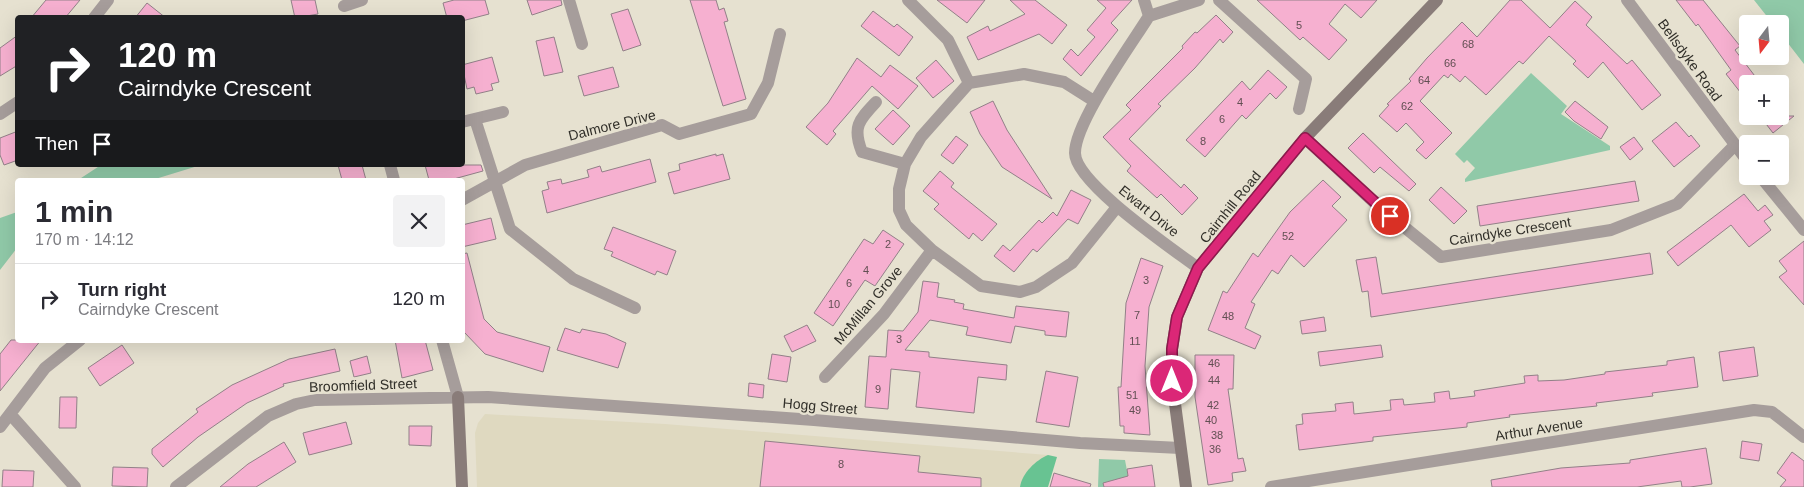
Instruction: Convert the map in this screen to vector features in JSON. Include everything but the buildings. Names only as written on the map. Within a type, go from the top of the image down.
[{"type":"main road","name":"Cairnhill Road","points":[[1186,487],[1172,381],[1172,349],[1177,317],[1198,268],[1305,138],[1437,0]]},
{"type":"main road","points":[[458,397],[462,487]]},
{"type":"street","points":[[96,15],[108,0]]},
{"type":"street","points":[[345,8],[362,0]]},
{"type":"street","points":[[569,0],[582,44]]},
{"type":"street","points":[[908,0],[948,40],[970,84]]},
{"type":"street","points":[[1144,0],[1149,16],[1199,0]]},
{"type":"street","points":[[1219,0],[1306,79],[1298,109]]},
{"type":"street","name":"Bellsdyke Road","points":[[1627,0],[1739,152]]},
{"type":"street","name":"Ewart Drive","points":[[1149,16],[1094,101],[1076,140],[1075,154],[1078,164],[1117,208],[1198,268]]},
{"type":"street","name":"Dalmore Drive","points":[[465,198],[525,165],[662,125],[679,134],[751,114],[768,83],[780,34]]},
{"type":"street","points":[[1094,101],[1064,82],[1024,74],[970,84],[921,137],[905,164],[899,189],[899,210],[906,225],[932,250],[981,286],[1020,292],[1036,287],[1072,263],[1117,208]]},
{"type":"street","points":[[876,102],[861,118],[856,136],[862,152],[905,164]]},
{"type":"street","points":[[0,114],[15,104]]},
{"type":"street","points":[[503,112],[469,121],[494,181],[510,229],[573,279],[634,308]]},
{"type":"street","name":"Cairndyke Crescent","points":[[1305,138],[1376,204],[1441,257],[1620,227],[1677,204],[1734,146]]},
{"type":"street","points":[[1768,185],[1802,224]]},
{"type":"street","name":"McMillan Grove","points":[[825,377],[884,314],[932,250]]},
{"type":"street","points":[[0,427],[45,368],[76,343]]},
{"type":"street","points":[[443,343],[458,397]]},
{"type":"street","name":"Hogg Street","points":[[458,397],[805,420],[1080,443],[1180,448]]},
{"type":"street","name":"Broomfield Street","points":[[176,487],[268,416],[296,404],[315,400],[458,397]]},
{"type":"street","name":"Arthur Avenue","points":[[1271,487],[1305,485],[1754,410],[1772,412],[1804,437]]},
{"type":"street","points":[[11,415],[75,487]]},
{"type":"shaded area","points":[[485,414],[665,424],[1048,455],[1038,487],[477,487],[475,433],[478,423]]},
{"type":"green space","points":[[1754,0],[1804,0],[1804,64],[1789,45],[1789,15],[1766,15]]},
{"type":"green space","points":[[1531,73],[1567,106],[1561,114],[1610,146],[1610,150],[1465,182],[1465,179],[1475,168],[1467,160],[1464,163],[1455,154]]},
{"type":"green space","points":[[98,167],[194,167],[159,178],[81,178]]},
{"type":"green space","points":[[15,213],[15,251],[0,270],[0,218]]},
{"type":"green space","points":[[1048,455],[1057,457],[1048,487],[1020,487],[1030,468]]},
{"type":"green space","points":[[1099,459],[1125,460],[1128,476],[1127,487],[1098,487]]},
{"type":"route","points":[[1172,381],[1172,349],[1177,317],[1198,268],[1305,138],[1390,216]]}]
